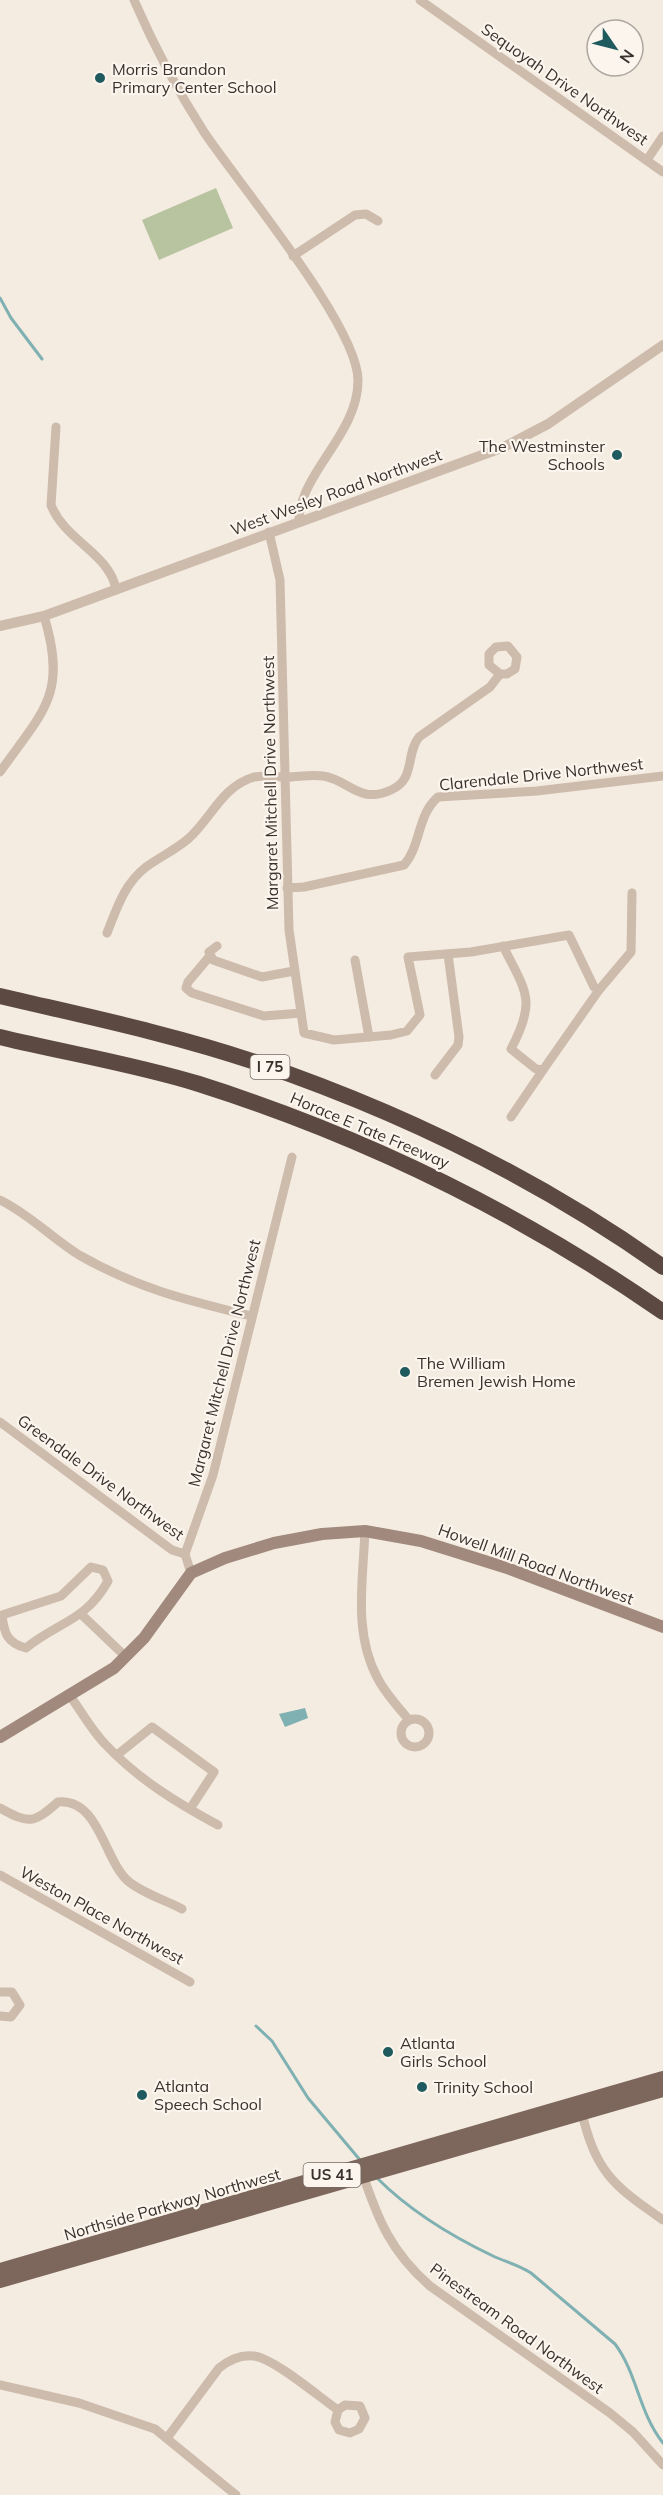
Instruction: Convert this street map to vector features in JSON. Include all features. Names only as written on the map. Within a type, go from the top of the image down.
[{"type":"highway","name":"Horace E Tate Freeway","points":[[0,996],[185,1040],[254,1061],[329,1089],[395,1116],[484,1159],[576,1210],[663,1267]]},
{"type":"highway","name":"Horace E Tate Freeway","points":[[0,1037],[197,1084],[321,1126],[372,1147],[509,1214],[663,1312]]},
{"type":"main road","name":"Howell Mill Road Northwest","points":[[191,1573],[225,1558],[274,1543],[322,1534],[365,1531],[421,1541],[477,1557],[663,1628]]},
{"type":"main road","points":[[0,1737],[70,1696],[126,1657],[144,1638],[191,1573]]},
{"type":"main road","name":"Northside Parkway Northwest","points":[[581,2109],[663,2078]]},
{"type":"main road","name":"Northside Parkway Northwest","points":[[0,2281],[362,2172],[581,2109],[663,2090]]},
{"type":"main road","name":"Northside Parkway Northwest","points":[[0,2270],[362,2172]]},
{"type":"street","points":[[134,0],[180,95],[293,256],[350,347],[356,363],[357,398],[349,419],[303,498],[299,521]]},
{"type":"street","name":"Sequoyah Drive Northwest","points":[[420,0],[663,172]]},
{"type":"street","points":[[647,160],[663,136]]},
{"type":"street","points":[[293,256],[355,215],[366,214],[378,221]]},
{"type":"street","name":"West Wesley Road Northwest","points":[[0,627],[44,616],[530,435],[663,345]]},
{"type":"street","points":[[56,427],[51,505],[55,514],[74,537],[111,571],[116,589]]},
{"type":"street","name":"Margaret Mitchell Drive Northwest","points":[[269,532],[280,580],[287,888],[294,971],[304,1033],[334,1040],[369,1037]]},
{"type":"street","points":[[0,772],[40,715],[54,680],[55,661],[44,616]]},
{"type":"street","points":[[107,933],[121,898],[132,880],[146,867],[189,838],[228,792],[254,778],[321,775],[331,777],[356,792],[373,794],[391,790],[404,781],[410,770],[413,745],[419,737],[490,687],[500,674]]},
{"type":"street","name":"Clarendale Drive Northwest","points":[[287,888],[304,887],[404,865],[410,859],[424,814],[438,797],[537,791],[663,776]]},
{"type":"street","points":[[511,1117],[599,990],[630,952],[632,893]]},
{"type":"street","points":[[356,960],[369,1037],[407,1031],[420,1015],[408,957],[448,954],[569,935],[594,987],[599,990]]},
{"type":"street","points":[[217,946],[209,952],[209,957],[188,982],[186,988],[192,993],[264,1016],[301,1013]]},
{"type":"street","points":[[503,946],[526,993],[528,1007],[524,1025],[511,1049],[536,1069],[543,1070]]},
{"type":"street","points":[[435,1075],[458,1045],[448,954]]},
{"type":"street","points":[[209,957],[262,977],[294,971]]},
{"type":"street","name":"Margaret Mitchell Drive Northwest","points":[[185,1554],[213,1474],[292,1157]]},
{"type":"street","points":[[0,1200],[76,1253],[126,1280],[167,1295],[251,1316]]},
{"type":"street","name":"Greendale Drive Northwest","points":[[0,1422],[172,1550],[185,1554]]},
{"type":"street","points":[[365,1531],[361,1616],[365,1645],[378,1679],[409,1720]]},
{"type":"street","points":[[185,1554],[191,1573]]},
{"type":"street","points":[[91,1567],[103,1570],[108,1581],[99,1597],[82,1615],[39,1637],[26,1648],[14,1645],[4,1633],[2,1615],[61,1596],[91,1567]]},
{"type":"street","points":[[82,1615],[126,1657]]},
{"type":"street","points":[[70,1696],[105,1744],[139,1776],[218,1825]]},
{"type":"street","points":[[117,1755],[152,1727],[214,1772],[190,1809]]},
{"type":"street","points":[[0,1808],[21,1820],[30,1821],[39,1818],[58,1802],[71,1803],[90,1817],[118,1868],[129,1881],[182,1909]]},
{"type":"street","name":"Weston Place Northwest","points":[[0,1875],[190,1982]]},
{"type":"street","points":[[0,1992],[12,1992],[20,2005],[11,2017],[0,2016]]},
{"type":"street","points":[[581,2109],[596,2158],[609,2178],[624,2193],[663,2220]]},
{"type":"street","name":"Pinestream Road Northwest","points":[[362,2172],[387,2237],[411,2270],[430,2286],[610,2413],[633,2432],[663,2465]]},
{"type":"street","points":[[167,2438],[219,2368],[230,2360],[243,2356],[267,2360],[338,2410]]},
{"type":"street","points":[[0,2385],[135,2420],[167,2438],[236,2495]]},
{"type":"green space","points":[[216,188],[233,228],[159,260],[142,220]]},
{"type":"water","points":[[305,1708],[308,1718],[285,1727],[279,1714]]},
{"type":"waterway","points":[[0,298],[11,318],[42,359]]},
{"type":"waterway","points":[[256,2026],[272,2041],[308,2098],[360,2160]]},
{"type":"waterway","points":[[377,2178],[417,2212],[447,2231],[531,2273],[615,2344],[628,2367],[648,2419],[663,2443]]},
{"type":"place","name":"Morris Brandon Primary Center School","points":[[100,78]]},
{"type":"place","name":"The Westminster Schools","points":[[617,455]]},
{"type":"place","name":"The William Bremen Jewish Home","points":[[405,1372]]},
{"type":"place","name":"Atlanta Girls School","points":[[388,2052]]},
{"type":"place","name":"Trinity School","points":[[422,2087]]},
{"type":"place","name":"Atlanta Speech School","points":[[142,2095]]}]
